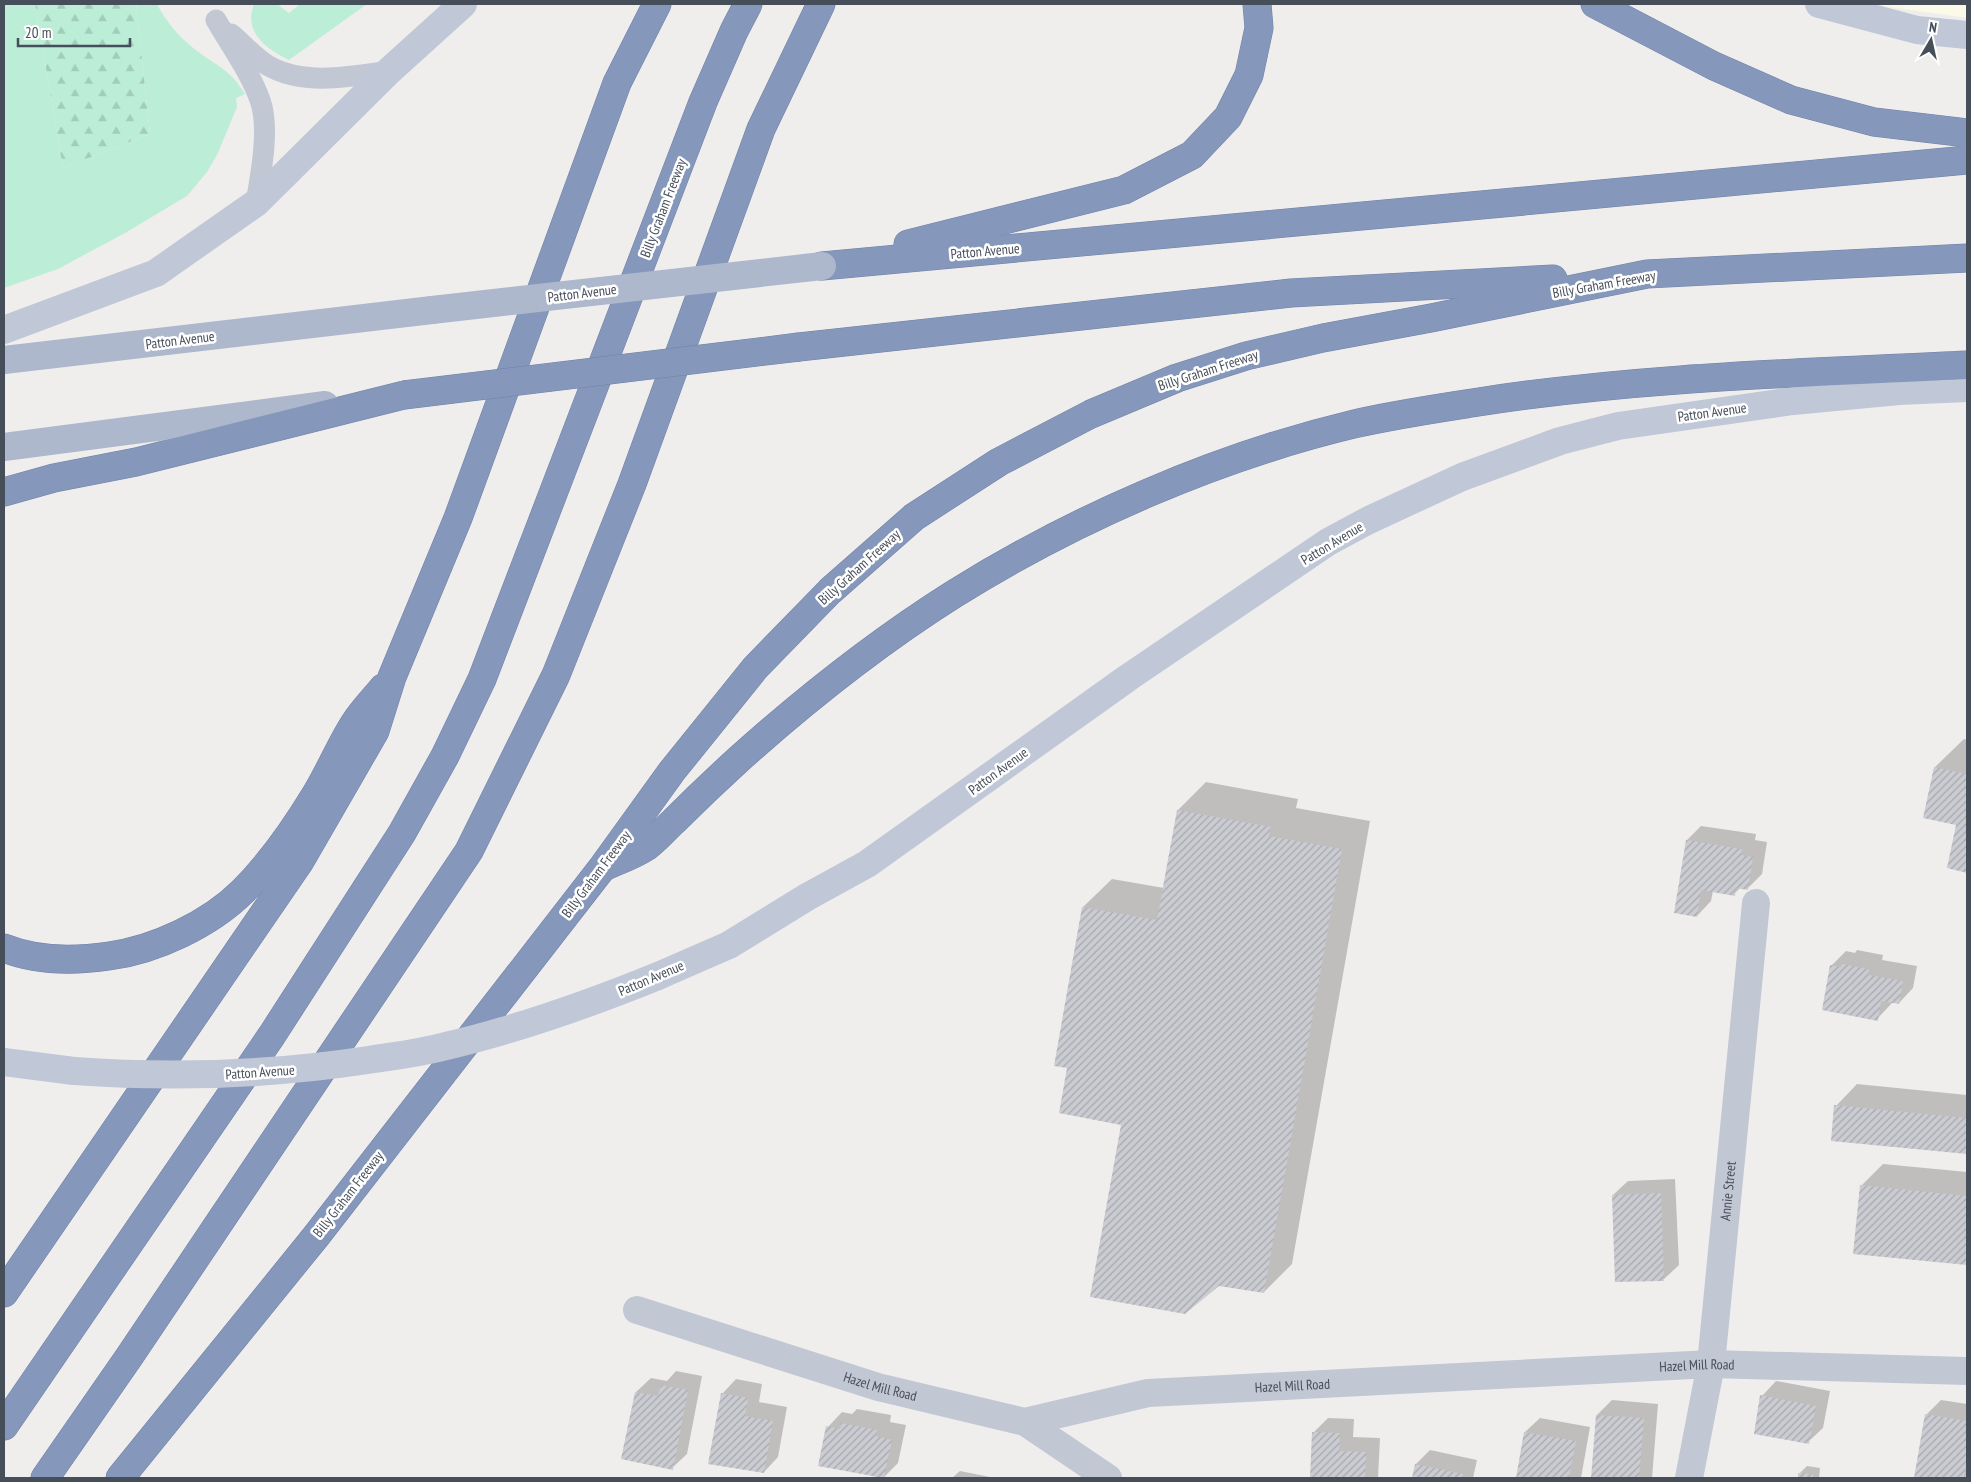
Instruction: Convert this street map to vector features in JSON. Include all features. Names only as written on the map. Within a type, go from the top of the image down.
[{"type":"highway","points":[[4,1293],[300,861],[376,730],[392,677],[458,518],[617,83],[657,4]]},
{"type":"highway","name":"Billy Graham Freeway","points":[[4,1426],[272,1035],[402,832],[444,756],[482,679],[700,111],[734,31],[748,4]]},
{"type":"highway","points":[[45,1478],[470,851],[556,675],[632,484],[761,129],[821,4]]},
{"type":"highway","points":[[822,266],[1124,190],[1192,154],[1228,116],[1249,75],[1259,28],[1257,4]]},
{"type":"highway","points":[[1596,4],[1714,66],[1791,100],[1874,122],[1967,133]]},
{"type":"highway","name":"Patton Avenue","points":[[822,266],[1967,160]]},
{"type":"highway","name":"Billy Graham Freeway","points":[[120,1478],[317,1235],[602,868],[678,764],[755,668],[830,591],[914,517],[999,462],[1100,410],[1177,378],[1246,356],[1323,338],[1647,274],[1967,258]]},
{"type":"highway","points":[[4,492],[54,478],[136,462],[404,395],[799,347],[1291,293],[1647,274]]},
{"type":"highway","points":[[602,868],[648,846],[738,759],[813,695],[898,632],[951,596],[1007,562],[1069,529],[1206,470],[1280,445],[1355,424],[1432,409],[1519,396],[1610,385],[1967,365]]},
{"type":"highway","points":[[4,948],[48,958],[90,959],[129,954],[166,940],[206,920],[243,892],[266,865],[316,794],[355,722],[392,677]]},
{"type":"main road","name":"Patton Avenue","points":[[4,360],[822,266]]},
{"type":"main road","points":[[4,447],[404,395]]},
{"type":"street","points":[[4,330],[156,273],[256,202],[389,71],[463,4]]},
{"type":"street","points":[[1819,4],[1917,30],[1967,36]]},
{"type":"street","name":"Patton Avenue","points":[[4,1062],[74,1071],[142,1075],[219,1075],[309,1068],[399,1055],[445,1047],[534,1022],[600,999],[729,945],[807,897],[867,864],[1129,677],[1328,542],[1369,520],[1462,477],[1560,441],[1618,426],[1794,401],[1899,391],[1967,388]]},
{"type":"street","name":"Annie Street","points":[[1689,1478],[1711,1364],[1756,903]]},
{"type":"street","name":"Hazel Mill Road","points":[[637,1310],[878,1386],[1025,1422],[1148,1392],[1711,1364],[1967,1371]]},
{"type":"street","points":[[1025,1422],[1108,1478]]},
{"type":"lane","points":[[256,202],[263,159],[264,124],[261,102],[249,77],[216,20],[266,64],[290,75],[319,78],[357,76],[389,71]]},
{"type":"shaded area","points":[[1884,4],[1967,4],[1967,18],[1883,6]]},
{"type":"green space","points":[[4,4],[35,4],[63,168],[150,134],[136,4],[157,4],[179,35],[197,51],[229,74],[245,94],[236,98],[237,107],[217,155],[207,172],[187,196],[125,233],[58,269],[4,288]]},
{"type":"green space","points":[[35,4],[136,4],[150,134],[63,168]]},
{"type":"green space","points":[[254,4],[277,4],[289,13],[300,4],[367,4],[289,60],[272,51],[254,31],[251,14]]},
{"type":"building","points":[[1934,767],[1967,774],[1967,873],[1947,868],[1956,825],[1923,818]]},
{"type":"building","points":[[1177,810],[1271,827],[1269,836],[1342,849],[1264,1293],[1219,1286],[1185,1314],[1090,1297],[1121,1125],[1059,1113],[1067,1068],[1054,1066],[1082,907],[1157,920]]},
{"type":"building","points":[[1686,840],[1742,849],[1741,855],[1753,857],[1748,890],[1736,888],[1735,896],[1701,890],[1697,917],[1674,913]]},
{"type":"building","points":[[1842,964],[1869,969],[1868,975],[1903,981],[1899,1004],[1881,1001],[1878,1021],[1822,1010],[1830,965],[1841,967]]},
{"type":"building","points":[[1834,1105],[1967,1118],[1967,1154],[1831,1141]]},
{"type":"building","points":[[1860,1185],[1967,1196],[1967,1265],[1853,1254]]},
{"type":"building","points":[[1661,1193],[1664,1281],[1615,1282],[1612,1195]]},
{"type":"building","points":[[661,1385],[688,1390],[673,1470],[621,1459],[635,1392],[658,1396]]},
{"type":"building","points":[[721,1393],[748,1398],[745,1416],[773,1421],[764,1473],[708,1464]]},
{"type":"building","points":[[1760,1395],[1816,1406],[1809,1444],[1754,1434]]},
{"type":"building","points":[[1925,1414],[1967,1421],[1967,1457],[1964,1478],[1914,1478]]},
{"type":"building","points":[[1596,1415],[1644,1418],[1639,1478],[1591,1478]]},
{"type":"building","points":[[841,1423],[877,1430],[876,1436],[892,1440],[884,1478],[818,1466],[826,1426],[840,1429]]},
{"type":"building","points":[[1312,1432],[1340,1433],[1339,1451],[1366,1452],[1365,1478],[1310,1478]]},
{"type":"building","points":[[1524,1432],[1576,1441],[1569,1478],[1516,1478]]},
{"type":"building","points":[[1415,1464],[1463,1474],[1462,1478],[1412,1478]]},
{"type":"building","points":[[1798,1473],[1813,1474],[1813,1478],[1798,1478]]}]
